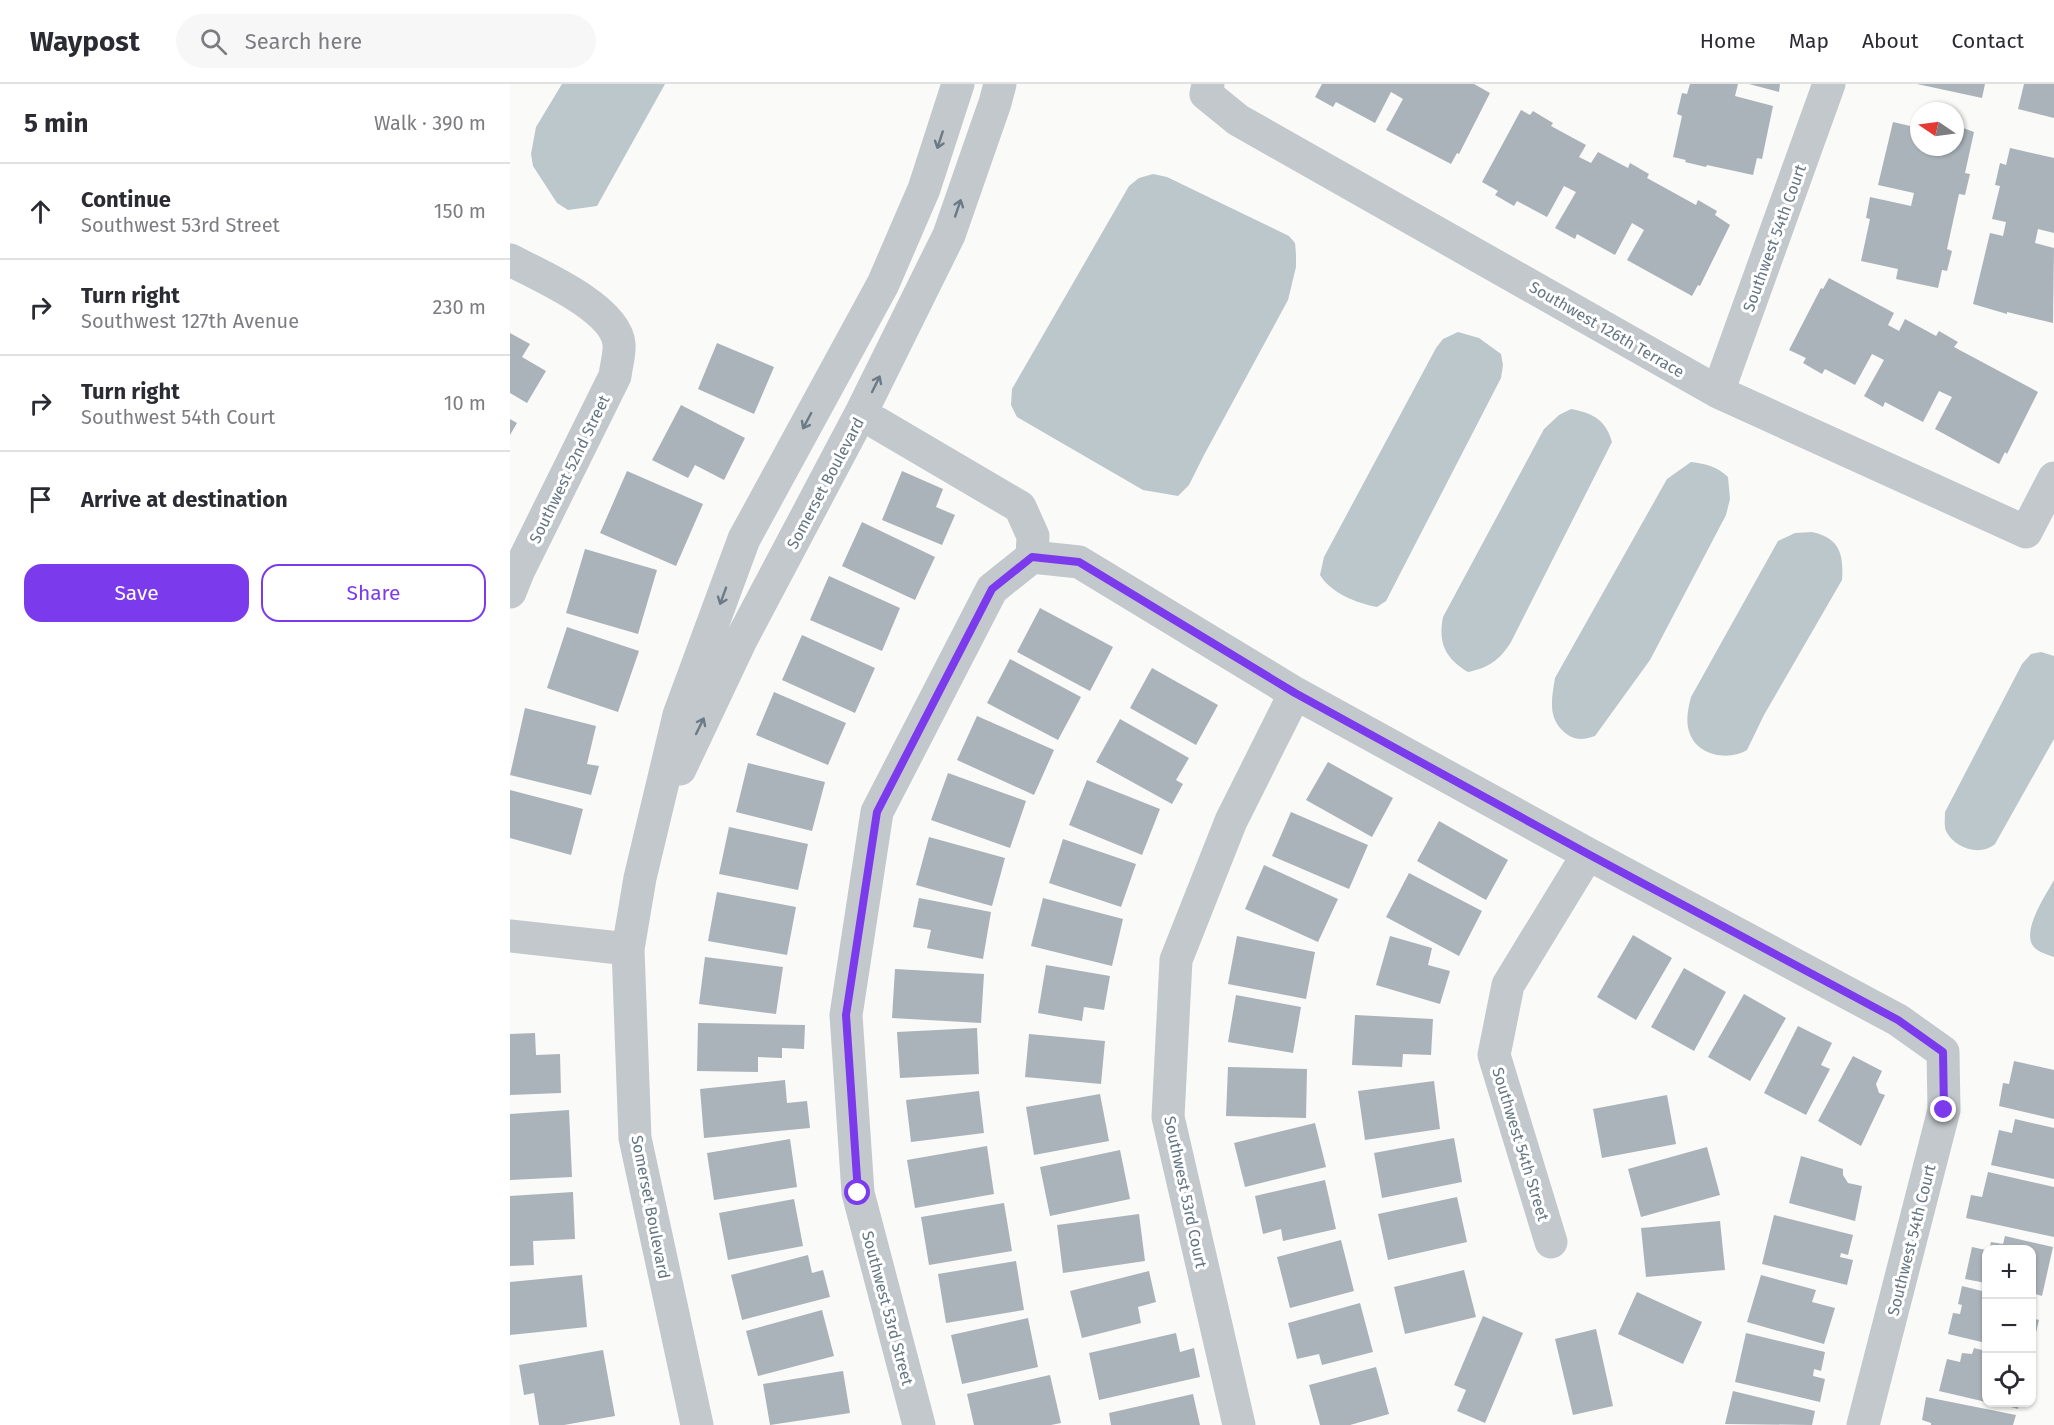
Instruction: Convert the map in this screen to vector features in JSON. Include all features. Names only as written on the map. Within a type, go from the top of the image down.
[{"type":"street","name":"Somerset Boulevard","points":[[697,1425],[635,1138],[628,949],[640,878],[679,715],[744,539],[883,284],[924,189],[958,84]]},
{"type":"street","name":"Somerset Boulevard","points":[[640,878],[674,782],[741,640],[861,413],[949,235],[1000,84]]},
{"type":"street","name":"Southwest 54th Court","points":[[1718,392],[1829,84]]},
{"type":"street","name":"Southwest 126th Terrace","points":[[1207,89],[1238,120],[1718,392],[2026,532],[2054,478]]},
{"type":"street","name":"Southwest 52nd Street","points":[[510,260],[582,298],[609,322],[619,342],[615,376],[510,592]]},
{"type":"street","points":[[877,423],[1020,507],[1033,536],[1032,557],[1079,562],[1295,693],[1588,854]]},
{"type":"street","name":"Southwest 53rd Street","points":[[919,1425],[858,1193],[846,1015],[877,812],[992,589],[1032,557]]},
{"type":"street","name":"Southwest 53rd Court","points":[[1239,1425],[1168,1117],[1176,960],[1231,821],[1295,693]]},
{"type":"street","name":"Southwest 54th Court","points":[[1588,854],[1898,1020],[1943,1052],[1944,1110],[1863,1425]]},
{"type":"street","name":"Southwest 54th Street","points":[[1551,1242],[1494,1055],[1508,985],[1588,854]]},
{"type":"street","points":[[510,936],[628,949]]},
{"type":"shaded area","points":[[562,84],[665,84],[597,206],[568,210],[557,203],[533,166],[531,154],[536,127]]},
{"type":"shaded area","points":[[1153,174],[1167,177],[1289,236],[1295,243],[1296,254],[1296,267],[1288,300],[1189,485],[1178,496],[1143,490],[1017,417],[1011,405],[1012,389],[1129,186],[1139,178]]},
{"type":"shaded area","points":[[1458,332],[1479,338],[1501,354],[1503,365],[1501,378],[1386,601],[1377,607],[1361,603],[1337,592],[1320,575],[1324,557],[1436,348],[1443,339]]},
{"type":"shaded area","points":[[1571,409],[1598,419],[1606,428],[1612,442],[1511,642],[1493,662],[1468,672],[1454,661],[1445,649],[1442,635],[1443,617],[1544,429],[1559,415]]},
{"type":"shaded area","points":[[1691,462],[1711,466],[1728,477],[1730,499],[1726,515],[1650,660],[1595,736],[1582,739],[1572,737],[1564,732],[1555,720],[1552,699],[1555,678],[1667,479]]},
{"type":"shaded area","points":[[1812,532],[1828,538],[1838,548],[1842,562],[1842,580],[1764,715],[1747,750],[1723,756],[1707,752],[1694,741],[1688,729],[1687,715],[1691,697],[1778,541],[1795,533]]},
{"type":"shaded area","points":[[2041,652],[2054,656],[2054,739],[1995,844],[1982,850],[1968,849],[1955,842],[1946,831],[1945,812],[2022,664],[2031,654]]},
{"type":"shaded area","points":[[2054,880],[2054,957],[2036,949],[2031,943],[2030,934],[2035,915]]},
{"type":"building","points":[[1322,84],[1474,84],[1490,93],[1459,154],[1457,153],[1451,164],[1386,130],[1403,99],[1391,92],[1375,123],[1336,102],[1333,107],[1315,97]]},
{"type":"building","points":[[1690,84],[1738,84],[1735,96],[1773,106],[1762,159],[1757,158],[1753,175],[1707,165],[1706,167],[1673,157],[1682,116],[1677,114],[1682,93],[1687,94]]},
{"type":"building","points":[[1749,84],[1780,84],[1779,92]]},
{"type":"building","points":[[1917,84],[1985,84],[1982,98]]},
{"type":"building","points":[[2024,84],[2054,84],[2054,118],[2018,109]]},
{"type":"building","points":[[1521,110],[1530,115],[1533,111],[1553,123],[1551,126],[1586,145],[1579,157],[1591,163],[1598,152],[1628,168],[1630,163],[1649,174],[1647,178],[1696,205],[1698,200],[1717,211],[1715,215],[1730,225],[1700,286],[1698,285],[1692,296],[1627,260],[1644,230],[1632,223],[1615,255],[1577,234],[1575,239],[1555,228],[1576,192],[1564,186],[1547,217],[1517,201],[1514,206],[1495,195],[1498,191],[1482,182]]},
{"type":"building","points":[[1893,122],[1910,126],[1910,156],[1964,156],[1964,128],[1974,132],[1965,173],[1970,174],[1965,195],[1959,194],[1947,249],[1952,251],[1947,271],[1942,270],[1938,288],[1896,279],[1898,269],[1861,261],[1870,219],[1866,218],[1870,197],[1911,206],[1914,193],[1878,185]]},
{"type":"building","points":[[2010,148],[2054,158],[2054,233],[2038,229],[2035,243],[2054,248],[2053,323],[2007,312],[2007,314],[1973,304],[1990,233],[2003,236],[2006,222],[1992,219],[2000,186],[1995,185],[2000,163],[2006,165]]},
{"type":"building","points":[[1829,278],[1894,313],[1888,325],[1899,331],[1905,319],[1936,336],[1939,331],[1958,342],[1954,347],[2038,392],[2007,454],[2005,452],[1999,464],[1935,429],[1952,397],[1939,391],[1923,422],[1885,402],[1883,407],[1864,396],[1884,360],[1872,354],[1855,385],[1825,369],[1822,374],[1803,363],[1806,358],[1789,350],[1821,288],[1823,289]]},
{"type":"building","points":[[510,333],[530,344],[522,357],[546,371],[527,403],[510,393]]},
{"type":"building","points":[[717,343],[774,367],[754,414],[698,389]]},
{"type":"building","points":[[681,405],[745,438],[724,480],[695,465],[688,478],[652,460]]},
{"type":"building","points":[[510,419],[517,423],[510,435]]},
{"type":"building","points":[[627,471],[703,504],[676,566],[600,533]]},
{"type":"building","points":[[902,471],[943,489],[936,507],[955,515],[942,545],[882,520]]},
{"type":"building","points":[[862,522],[935,557],[915,600],[842,566]]},
{"type":"building","points":[[585,549],[657,570],[638,634],[566,613]]},
{"type":"building","points":[[829,576],[900,608],[882,651],[810,620]]},
{"type":"building","points":[[1040,608],[1113,647],[1090,691],[1017,652]]},
{"type":"building","points":[[567,627],[639,651],[618,712],[547,688]]},
{"type":"building","points":[[802,635],[875,668],[855,713],[782,680]]},
{"type":"building","points":[[1010,659],[1081,697],[1058,740],[987,703]]},
{"type":"building","points":[[1152,668],[1218,705],[1196,745],[1130,708]]},
{"type":"building","points":[[774,692],[846,723],[828,765],[756,735]]},
{"type":"building","points":[[525,708],[596,726],[587,764],[599,766],[591,795],[510,775]]},
{"type":"building","points":[[977,716],[1054,750],[1034,795],[957,760]]},
{"type":"building","points":[[1120,719],[1189,758],[1176,780],[1183,784],[1172,804],[1096,762]]},
{"type":"building","points":[[1328,762],[1393,798],[1372,837],[1306,800]]},
{"type":"building","points":[[748,763],[825,782],[812,831],[736,812]]},
{"type":"building","points":[[948,773],[1026,801],[1010,848],[931,820]]},
{"type":"building","points":[[1087,780],[1160,809],[1142,855],[1069,825]]},
{"type":"building","points":[[510,790],[583,809],[571,855],[510,838]]},
{"type":"building","points":[[1291,812],[1368,845],[1349,889],[1272,856]]},
{"type":"building","points":[[1439,821],[1508,860],[1486,900],[1417,861]]},
{"type":"building","points":[[729,827],[808,844],[798,890],[719,874]]},
{"type":"building","points":[[929,837],[1005,858],[992,906],[916,885]]},
{"type":"building","points":[[1063,839],[1136,864],[1121,907],[1049,883]]},
{"type":"building","points":[[1264,865],[1338,899],[1318,942],[1245,909]]},
{"type":"building","points":[[1409,873],[1482,911],[1459,956],[1386,917]]},
{"type":"building","points":[[717,892],[796,907],[787,955],[708,941]]},
{"type":"building","points":[[919,898],[991,912],[983,959],[927,948],[931,930],[913,927]]},
{"type":"building","points":[[1043,898],[1123,919],[1112,966],[1031,946]]},
{"type":"building","points":[[1633,935],[1672,958],[1636,1020],[1597,997]]},
{"type":"building","points":[[1237,936],[1315,952],[1306,999],[1228,984]]},
{"type":"building","points":[[1390,936],[1432,948],[1428,965],[1450,971],[1440,1004],[1376,985]]},
{"type":"building","points":[[705,957],[783,967],[776,1014],[699,1004]]},
{"type":"building","points":[[1046,965],[1110,976],[1104,1010],[1084,1007],[1082,1021],[1038,1013]]},
{"type":"building","points":[[1684,968],[1726,992],[1694,1051],[1651,1027]]},
{"type":"building","points":[[895,969],[984,974],[981,1023],[892,1018]]},
{"type":"building","points":[[1744,994],[1786,1018],[1750,1081],[1708,1057]]},
{"type":"building","points":[[1236,995],[1301,1007],[1293,1053],[1228,1042]]},
{"type":"building","points":[[1355,1015],[1433,1019],[1431,1055],[1403,1054],[1402,1067],[1352,1065]]},
{"type":"building","points":[[698,1023],[805,1025],[804,1049],[782,1048],[782,1058],[758,1057],[758,1072],[697,1071]]},
{"type":"building","points":[[1798,1026],[1832,1043],[1821,1065],[1830,1069],[1806,1115],[1764,1093]]},
{"type":"building","points":[[977,1028],[979,1074],[900,1078],[897,1032]]},
{"type":"building","points":[[535,1033],[536,1055],[560,1054],[561,1093],[510,1095],[510,1034]]},
{"type":"building","points":[[1029,1034],[1105,1041],[1101,1084],[1025,1077]]},
{"type":"building","points":[[1853,1056],[1882,1071],[1876,1084],[1879,1093],[1885,1095],[1861,1146],[1818,1121]]},
{"type":"building","points":[[2014,1061],[2054,1070],[2054,1119],[1999,1106],[2003,1083],[2009,1084]]},
{"type":"building","points":[[1228,1067],[1307,1069],[1306,1118],[1226,1116]]},
{"type":"building","points":[[785,1080],[787,1103],[807,1101],[810,1128],[704,1138],[700,1089]]},
{"type":"building","points":[[1434,1081],[1440,1129],[1365,1140],[1358,1091]]},
{"type":"building","points":[[979,1091],[984,1133],[911,1142],[906,1100]]},
{"type":"building","points":[[1100,1094],[1109,1141],[1034,1155],[1026,1107]]},
{"type":"building","points":[[1667,1095],[1676,1144],[1602,1158],[1593,1109]]},
{"type":"building","points":[[569,1110],[572,1177],[510,1180],[510,1114]]},
{"type":"building","points":[[2015,1119],[2054,1128],[2054,1179],[1991,1165],[1999,1130],[2012,1133]]},
{"type":"building","points":[[1315,1123],[1326,1167],[1245,1187],[1234,1143]]},
{"type":"building","points":[[1454,1138],[1462,1182],[1382,1198],[1374,1153]]},
{"type":"building","points":[[790,1139],[797,1187],[714,1200],[707,1153]]},
{"type":"building","points":[[987,1146],[994,1194],[915,1208],[907,1160]]},
{"type":"building","points":[[1707,1147],[1720,1195],[1641,1217],[1628,1169]]},
{"type":"building","points":[[1120,1150],[1130,1199],[1050,1216],[1040,1167]]},
{"type":"building","points":[[1801,1156],[1843,1169],[1843,1175],[1848,1183],[1862,1186],[1855,1221],[1789,1203]]},
{"type":"building","points":[[1988,1172],[2054,1187],[2054,1237],[1966,1218],[1971,1195],[1982,1197]]},
{"type":"building","points":[[1325,1180],[1336,1229],[1283,1241],[1281,1229],[1263,1234],[1255,1196]]},
{"type":"building","points":[[573,1192],[575,1239],[533,1241],[534,1265],[510,1266],[510,1196]]},
{"type":"building","points":[[1457,1197],[1467,1242],[1388,1260],[1378,1214]]},
{"type":"building","points":[[794,1199],[803,1246],[728,1260],[719,1213]]},
{"type":"building","points":[[1004,1203],[1012,1251],[929,1265],[921,1217]]},
{"type":"building","points":[[1139,1214],[1145,1261],[1063,1273],[1057,1225]]},
{"type":"building","points":[[1774,1215],[1853,1235],[1848,1255],[1841,1253],[1840,1257],[1853,1260],[1847,1285],[1762,1264]]},
{"type":"building","points":[[1720,1221],[1725,1270],[1646,1277],[1641,1228]]},
{"type":"building","points":[[2005,1236],[2053,1247],[2042,1296],[2036,1294],[2036,1245],[1990,1245],[1991,1242],[2003,1244]]},
{"type":"building","points":[[1341,1240],[1354,1291],[1290,1308],[1277,1257]]},
{"type":"building","points":[[1972,1247],[1982,1249],[1982,1282],[1965,1279]]},
{"type":"building","points":[[808,1255],[812,1273],[823,1270],[830,1297],[742,1320],[731,1275]]},
{"type":"building","points":[[1016,1261],[1024,1310],[946,1323],[938,1274]]},
{"type":"building","points":[[1464,1270],[1476,1317],[1405,1334],[1394,1287]]},
{"type":"building","points":[[1149,1271],[1156,1302],[1138,1307],[1141,1323],[1082,1338],[1070,1291]]},
{"type":"building","points":[[582,1275],[587,1327],[510,1335],[510,1282]]},
{"type":"building","points":[[1761,1275],[1816,1290],[1812,1302],[1835,1308],[1824,1344],[1747,1322]]},
{"type":"building","points":[[1962,1286],[1982,1291],[1982,1342],[1948,1334],[1953,1313],[1960,1314],[1962,1305],[1958,1304]]},
{"type":"building","points":[[1637,1292],[1702,1322],[1683,1364],[1618,1334]]},
{"type":"building","points":[[1360,1303],[1373,1352],[1322,1365],[1319,1354],[1297,1359],[1288,1323]]},
{"type":"building","points":[[822,1310],[834,1356],[758,1376],[746,1331]]},
{"type":"building","points":[[1483,1316],[1523,1333],[1485,1423],[1457,1411],[1466,1390],[1454,1385]]},
{"type":"building","points":[[1028,1318],[1038,1367],[962,1384],[951,1335]]},
{"type":"building","points":[[1596,1329],[1613,1406],[1573,1415],[1555,1339]]},
{"type":"building","points":[[1176,1333],[1180,1352],[1194,1348],[1200,1377],[1099,1400],[1089,1353]]},
{"type":"building","points":[[1746,1333],[1825,1352],[1821,1371],[1814,1369],[1813,1376],[1825,1379],[1820,1402],[1735,1382]]},
{"type":"building","points":[[1974,1348],[1982,1350],[1982,1401],[1939,1391],[1947,1359],[1960,1362],[1962,1353],[1972,1354]]},
{"type":"building","points":[[603,1350],[615,1416],[564,1425],[539,1425],[534,1393],[524,1395],[519,1365]]},
{"type":"building","points":[[1376,1367],[1389,1414],[1350,1425],[1320,1425],[1309,1385]]},
{"type":"building","points":[[843,1371],[850,1413],[770,1425],[763,1384]]},
{"type":"building","points":[[1050,1375],[1061,1423],[974,1425],[967,1394]]},
{"type":"building","points":[[1733,1391],[1815,1411],[1812,1425],[1725,1424]]},
{"type":"building","points":[[1193,1394],[1200,1425],[1111,1425],[1109,1413]]},
{"type":"building","points":[[1926,1397],[2016,1415],[2013,1425],[1931,1425],[1922,1420]]},
{"type":"route","points":[[858,1193],[846,1015],[877,812],[992,589],[1032,557],[1079,562],[1295,693],[1588,854],[1898,1020],[1943,1052],[1944,1110]]}]
